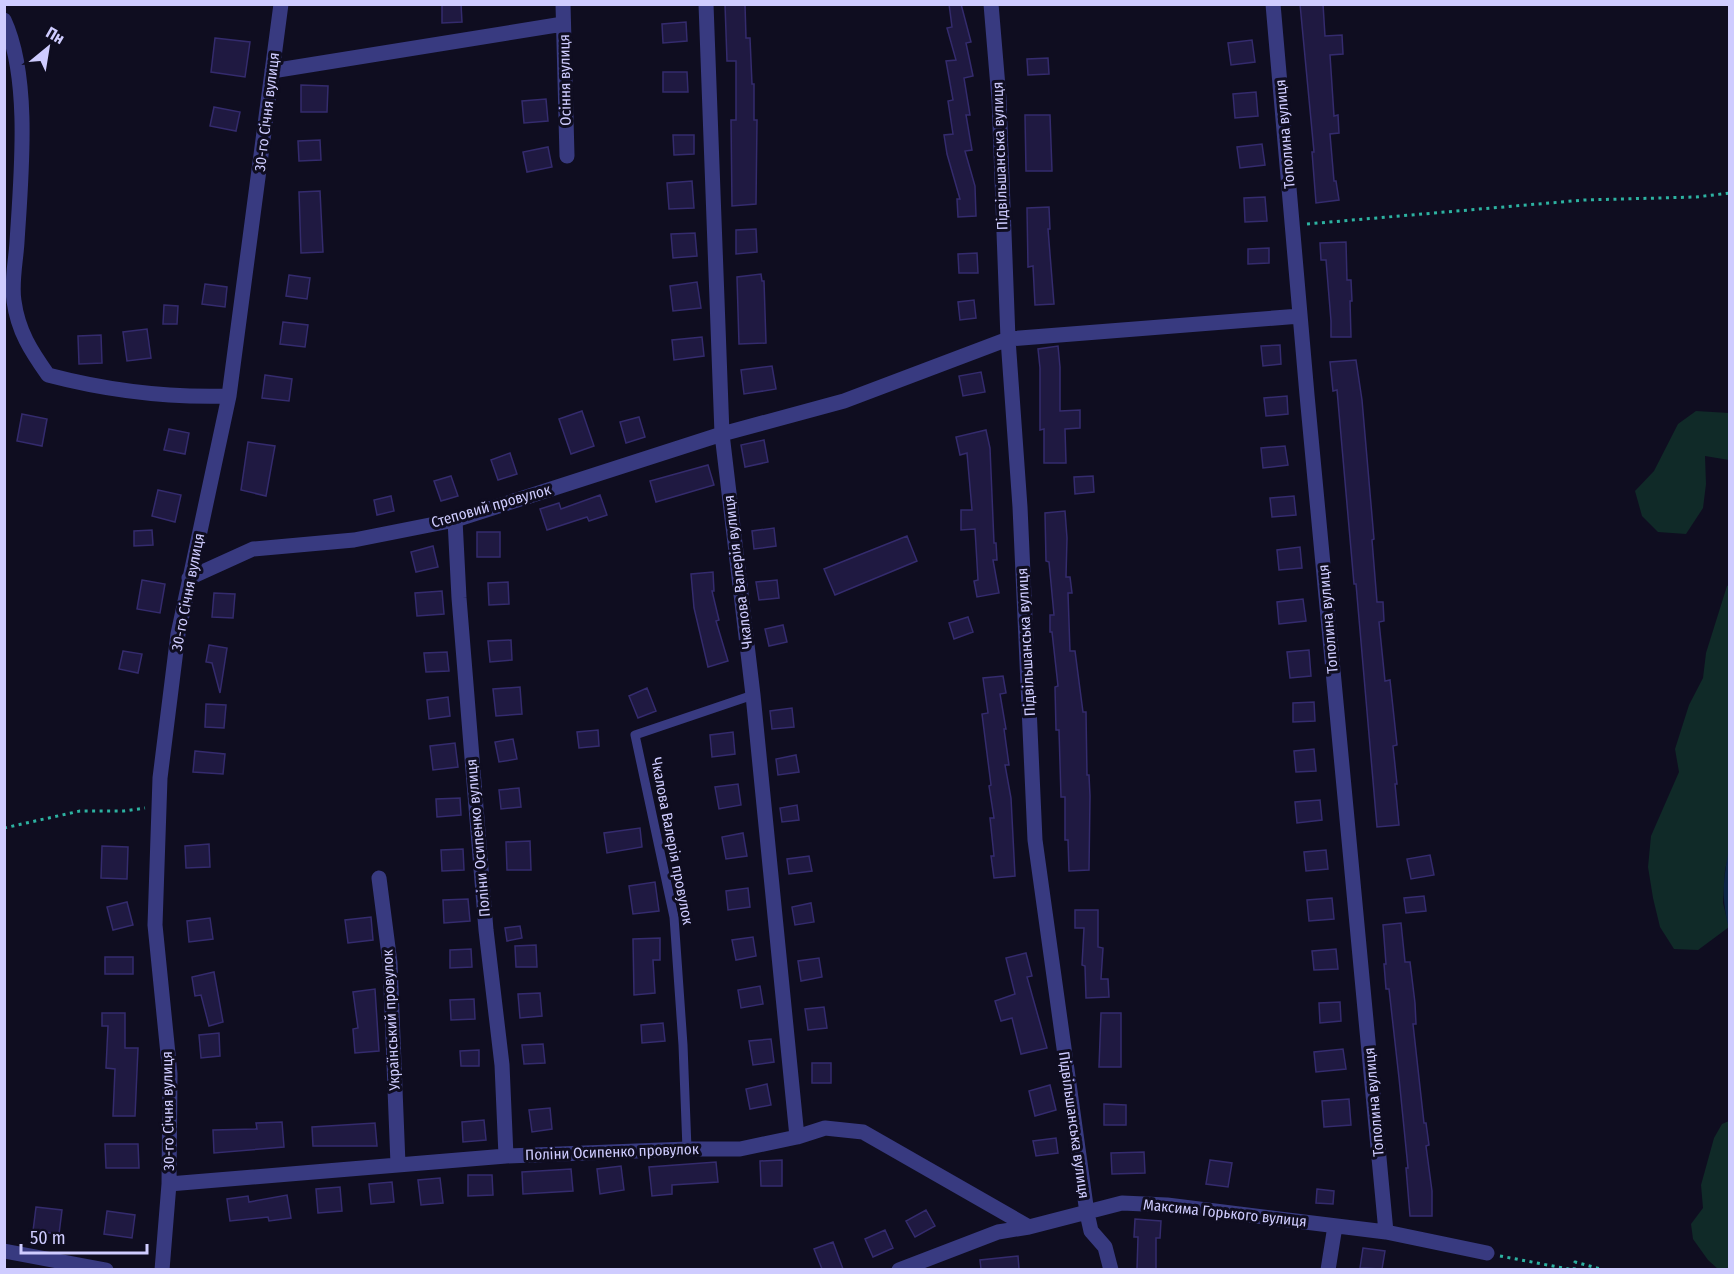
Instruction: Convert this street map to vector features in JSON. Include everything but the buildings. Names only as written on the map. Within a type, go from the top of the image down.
[{"type":"street","name":"30-го Січня вулиця","points":[[162,1269],[169,1184],[170,1074],[155,925],[160,778],[178,634],[229,396],[281,4]]},
{"type":"street","name":"Осіння вулиця","points":[[562,4],[567,156]]},
{"type":"street","name":"Чкалова Валерія вулиця","points":[[706,4],[722,434],[753,695],[797,1137]]},
{"type":"street","name":"Підвільшанська вулиця","points":[[991,4],[999,99],[1008,339],[1020,507],[1035,840],[1087,1213],[1091,1231],[1105,1247],[1111,1269]]},
{"type":"street","name":"Тополина вулиця","points":[[1273,4],[1386,1232]]},
{"type":"street","points":[[4,20],[15,55],[21,91],[21,184],[13,300],[25,343],[48,375],[96,388],[186,397],[229,396]]},
{"type":"street","points":[[272,71],[563,24]]},
{"type":"street","name":"Степовий провулок","points":[[189,578],[253,549],[354,540],[455,520],[722,434],[844,401],[1008,339],[1300,316]]},
{"type":"street","name":"Поліни Осипенко вулиця","points":[[455,520],[459,598],[485,918],[502,1065],[506,1156]]},
{"type":"street","name":"Український провулок","points":[[379,878],[390,963],[398,1164]]},
{"type":"street","name":"Поліни Осипенко провулок","points":[[169,1184],[506,1156],[740,1149],[797,1137],[825,1128],[863,1132],[1029,1227]]},
{"type":"street","name":"Максима Горького вулиця","points":[[899,1269],[998,1232],[1029,1227],[1122,1203],[1156,1204],[1386,1232],[1487,1253]]},
{"type":"street","points":[[1328,1269],[1335,1226]]},
{"type":"street","points":[[4,1251],[106,1269]]},
{"type":"lane","name":"Чкалова Валерія провулок","points":[[687,1149],[683,1045],[674,917],[635,735],[753,695]]},
{"type":"path","points":[[1293,225],[1584,200],[1696,197],[1730,193]]},
{"type":"path","points":[[4,828],[80,811],[124,811],[159,806]]},
{"type":"path","points":[[1487,1253],[1574,1269],[1575,1262],[1604,1269]]},
{"type":"green space","points":[[1696,411],[1729,413],[1729,460],[1705,456],[1706,484],[1703,508],[1686,534],[1658,532],[1642,516],[1635,491],[1654,471],[1678,424]]},
{"type":"green space","points":[[1729,585],[1730,849],[1725,870],[1723,903],[1729,927],[1698,950],[1674,949],[1660,927],[1653,898],[1648,867],[1651,836],[1679,772],[1675,749],[1689,705],[1703,678],[1706,653]]},
{"type":"green space","points":[[1729,1121],[1729,1269],[1718,1269],[1708,1260],[1693,1239],[1691,1224],[1703,1208],[1701,1185],[1714,1138],[1722,1124]]},
{"type":"water","points":[[1729,849],[1729,929],[1724,889]]}]
